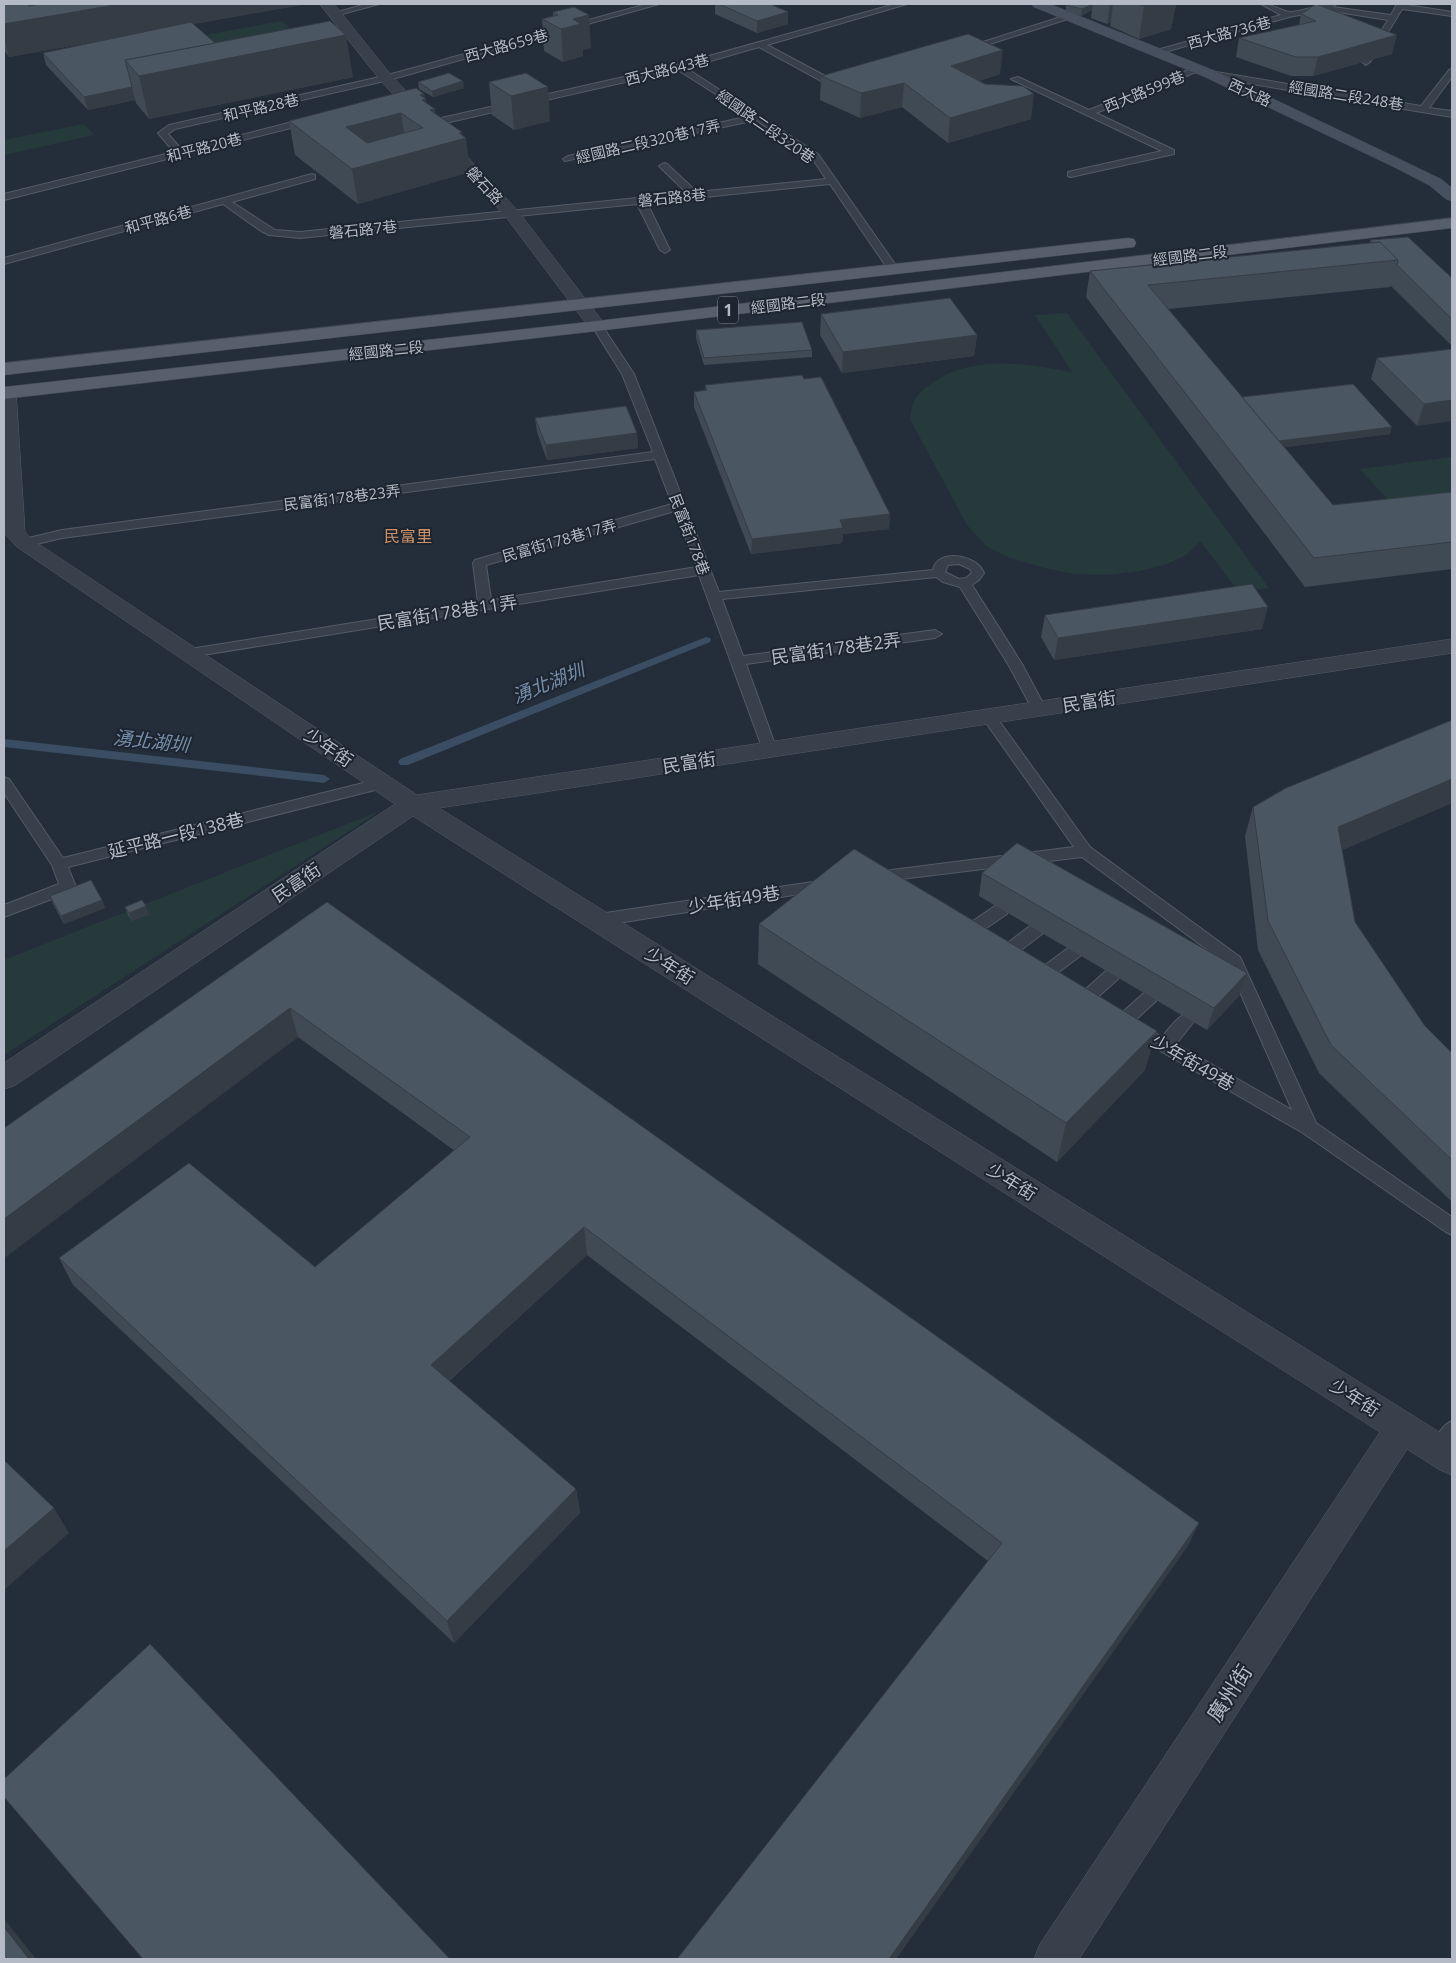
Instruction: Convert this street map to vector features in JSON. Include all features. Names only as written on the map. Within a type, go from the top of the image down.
[{"type":"main road","name":"經國路二段","points":[[5,385],[597,326],[1452,223]]},
{"type":"main road","name":"經國路二段","points":[[5,385],[582,303],[894,270],[1149,240]]},
{"type":"street","name":"西大路","points":[[1039,4],[1205,72],[1398,163],[1435,182],[1449,202]]},
{"type":"street","name":"磐石路","points":[[331,9],[386,78],[399,98],[428,124],[512,214],[582,303],[597,326]]},
{"type":"street","points":[[5,385],[14,538]]},
{"type":"street","name":"少年街","points":[[14,538],[190,653],[413,804],[600,920],[1402,1427],[1448,1447]]},
{"type":"street","name":"民富街","points":[[4,1078],[413,804],[1452,646]]},
{"type":"street","name":"廣州街","points":[[1055,1959],[1402,1427]]},
{"type":"lane","points":[[331,9],[376,4]]},
{"type":"lane","name":"西大路659巷","points":[[386,78],[655,4]]},
{"type":"lane","name":"西大路643巷","points":[[428,124],[678,67],[903,4]]},
{"type":"lane","points":[[1265,4],[1288,15]]},
{"type":"lane","name":"西大路736巷","points":[[1154,52],[1288,15],[1329,6],[1393,18]]},
{"type":"lane","points":[[1366,62],[1400,6],[1452,14]]},
{"type":"lane","points":[[960,51],[1070,17]]},
{"type":"lane","points":[[760,44],[841,88],[850,85]]},
{"type":"lane","name":"經國路二段320巷","points":[[678,67],[758,117],[815,156],[894,270]]},
{"type":"lane","name":"經國路二段248巷","points":[[1205,72],[1452,114]]},
{"type":"lane","name":"西大路599巷","points":[[1089,113],[1205,72]]},
{"type":"lane","points":[[1424,108],[1452,72]]},
{"type":"lane","name":"和平路28巷","points":[[180,153],[163,133],[172,127],[386,78]]},
{"type":"lane","points":[[1015,79],[1172,152],[1071,174]]},
{"type":"lane","name":"經國路二段320巷17弄","points":[[568,159],[758,117]]},
{"type":"lane","name":"和平路20巷","points":[[4,197],[320,118]]},
{"type":"lane","points":[[664,166],[695,195]]},
{"type":"lane","name":"和平路6巷","points":[[4,261],[312,177]]},
{"type":"lane","name":"磐石路8巷","points":[[512,214],[832,181]]},
{"type":"lane","name":"磐石路7巷","points":[[224,201],[264,229],[273,233],[300,235],[512,214]]},
{"type":"lane","points":[[641,201],[665,250]]},
{"type":"lane","name":"民富街178巷","points":[[597,326],[628,374],[714,596],[770,750]]},
{"type":"lane","name":"民富街178巷23弄","points":[[14,538],[62,534],[660,455]]},
{"type":"lane","name":"民富街178巷17弄","points":[[485,605],[479,563],[680,506]]},
{"type":"lane","points":[[956,560],[969,562],[977,568],[978,572],[974,579],[964,582],[946,580],[939,573],[940,565],[944,562],[956,560]]},
{"type":"lane","name":"民富街178巷11弄","points":[[190,653],[704,570]]},
{"type":"lane","points":[[714,596],[939,573]]},
{"type":"lane","points":[[964,582],[1019,672],[1039,709]]},
{"type":"lane","name":"民富街178巷2弄","points":[[737,661],[935,634]]},
{"type":"lane","points":[[989,717],[1085,851],[1234,961],[1309,1128]]},
{"type":"lane","points":[[4,782],[59,864],[68,887],[4,911]]},
{"type":"lane","name":"延平路一段138巷","points":[[59,864],[383,784]]},
{"type":"lane","points":[[894,892],[864,879],[1085,851]]},
{"type":"lane","name":"少年街49巷","points":[[600,920],[840,883]]},
{"type":"lane","points":[[967,933],[1001,910]]},
{"type":"lane","name":"少年街49巷","points":[[951,924],[1309,1128],[1452,1227]]},
{"type":"lane","points":[[1003,955],[1036,930]]},
{"type":"lane","points":[[1042,976],[1074,952]]},
{"type":"lane","points":[[1084,1000],[1112,975]]},
{"type":"lane","points":[[1122,1022],[1150,997]]},
{"type":"lane","points":[[1164,1046],[1188,1019]]},
{"type":"green space","points":[[282,21],[299,37],[220,52],[205,35]]},
{"type":"green space","points":[[84,124],[94,135],[4,155],[4,140]]},
{"type":"green space","points":[[1067,313],[1269,588],[1239,592],[1200,541],[1186,555],[1167,564],[1140,571],[1107,575],[1074,574],[1010,558],[986,546],[967,525],[910,419],[914,400],[934,382],[949,373],[966,368],[984,365],[1020,364],[1073,373],[1035,315]]},
{"type":"green space","points":[[1452,457],[1452,512],[1405,519],[1360,469]]},
{"type":"green space","points":[[380,811],[4,1055],[4,960]]},
{"type":"building","points":[[28,4],[29,6],[40,4],[121,4],[4,24],[4,5]]},
{"type":"building","points":[[719,4],[770,4],[788,12],[757,21]]},
{"type":"building","points":[[1093,4],[1082,9],[1066,5]]},
{"type":"building","points":[[1137,4],[1153,4],[1144,6]]},
{"type":"building","points":[[1316,4],[1397,35],[1318,57],[1296,57],[1239,38],[1316,21],[1301,14]]},
{"type":"building","points":[[574,7],[589,15],[573,19],[581,24],[561,29],[542,19],[558,15],[553,12]]},
{"type":"building","points":[[330,21],[346,35],[139,76],[125,60]]},
{"type":"building","points":[[191,22],[215,43],[125,60],[132,87],[84,97],[43,53]]},
{"type":"building","points":[[968,34],[1003,50],[951,66],[985,84],[1023,86],[1034,94],[950,118],[904,83],[861,93],[821,76]]},
{"type":"building","points":[[449,73],[463,81],[432,91],[418,82]]},
{"type":"building","points":[[526,73],[548,87],[511,96],[489,82]]},
{"type":"building","points":[[416,88],[424,94],[420,95],[426,99],[422,100],[435,109],[430,110],[462,132],[459,133],[466,138],[352,169],[289,121]],"holes":[[[401,113],[423,128],[367,143],[346,127]]]},
{"type":"building","points":[[1408,237],[1452,278],[1452,319],[1397,265],[1398,260],[1380,242],[1373,243],[1370,240]]},
{"type":"building","points":[[1380,242],[1398,260],[1148,285],[1333,505],[1452,492],[1452,542],[1314,558],[1090,271]]},
{"type":"building","points":[[950,298],[977,335],[843,352],[821,314]]},
{"type":"building","points":[[802,322],[812,350],[704,358],[696,330]]},
{"type":"building","points":[[1452,349],[1452,400],[1424,404],[1377,358]]},
{"type":"building","points":[[802,375],[804,379],[821,377],[890,514],[840,520],[843,528],[752,539],[694,392],[707,390],[705,385]]},
{"type":"building","points":[[1353,384],[1392,427],[1279,441],[1242,397]]},
{"type":"building","points":[[626,406],[637,433],[546,445],[535,418]]},
{"type":"building","points":[[1252,584],[1268,607],[1058,638],[1045,615]]},
{"type":"building","points":[[1452,720],[1452,779],[1338,827],[1355,922],[1425,1026],[1452,1053],[1452,1160],[1331,1045],[1268,921],[1253,807],[1286,788]]},
{"type":"building","points":[[1017,843],[1247,973],[1214,1008],[982,873]]},
{"type":"building","points":[[854,849],[1157,1031],[1066,1123],[759,924]]},
{"type":"building","points":[[91,880],[102,900],[61,916],[50,896]]},
{"type":"building","points":[[142,900],[146,906],[129,913],[125,907]]},
{"type":"building","points":[[327,902],[1199,1523],[889,1959],[677,1959],[1002,1543],[584,1227],[431,1365],[576,1489],[447,1621],[59,1258],[189,1163],[315,1267],[470,1137],[290,1008],[4,1219],[4,1128]]},
{"type":"building","points":[[4,1460],[54,1508],[4,1551]]},
{"type":"building","points":[[150,1644],[450,1959],[143,1959],[4,1797],[4,1779]]},
{"type":"building","points":[[4,1927],[29,1959],[4,1959]]},
{"type":"waterway","name":"湧北湖圳","points":[[404,762],[706,640]]},
{"type":"waterway","name":"湧北湖圳","points":[[4,743],[324,779]]},
{"type":"district","name":"民富里","points":[[408,536]]}]
